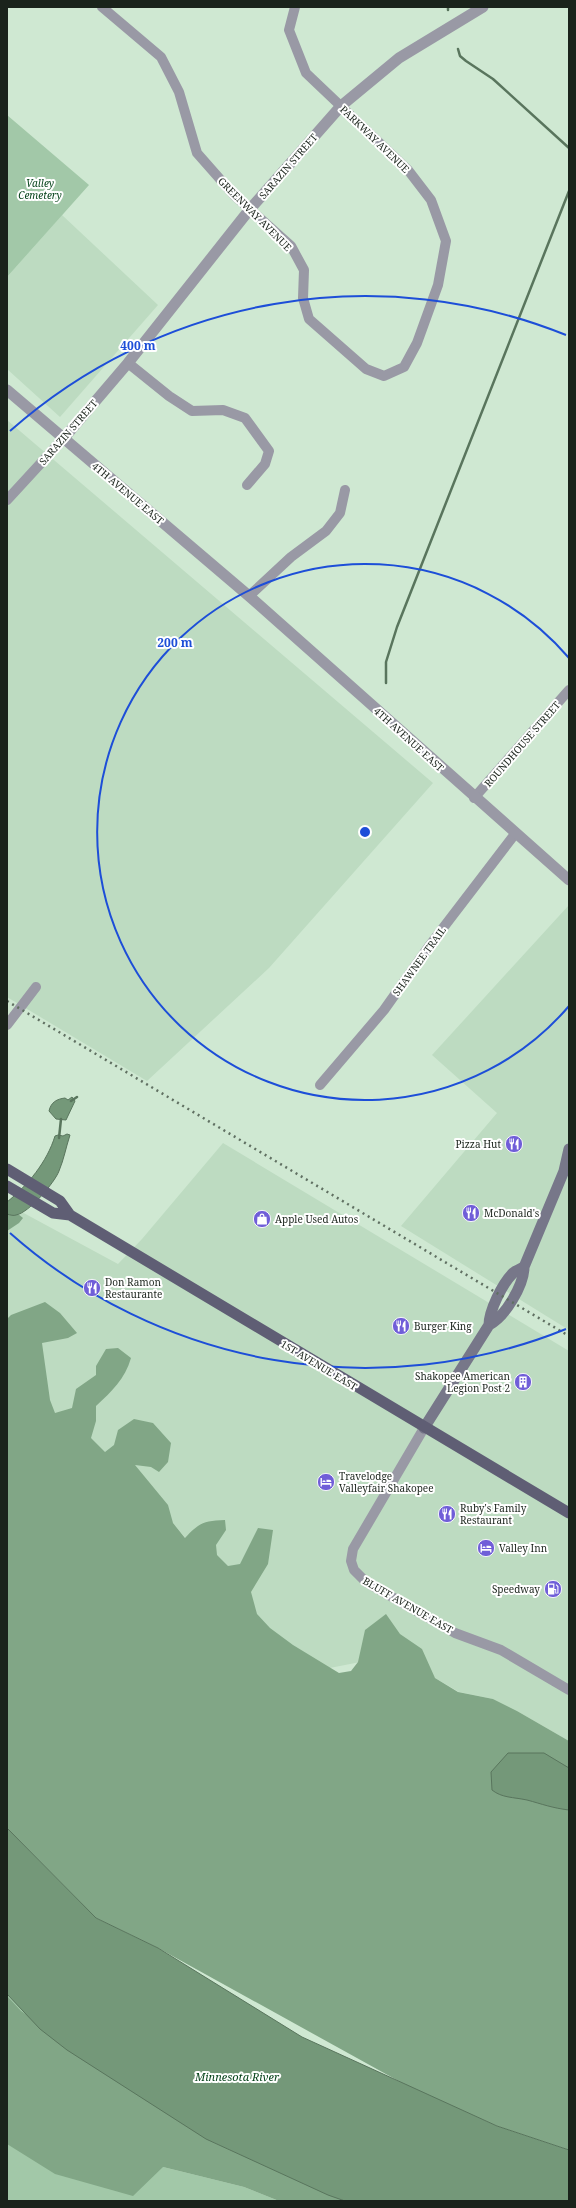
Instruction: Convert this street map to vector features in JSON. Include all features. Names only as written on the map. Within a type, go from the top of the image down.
[{"type":"main road","points":[[424,1428],[489,1325],[498,1321],[524,1278],[524,1267],[566,1171],[569,1149]]},
{"type":"main road","points":[[7,1169],[60,1201],[70,1215]]},
{"type":"main road","points":[[7,1186],[53,1213],[70,1215]]},
{"type":"main road","name":"1ST AVENUE EAST","points":[[70,1215],[424,1428],[569,1513]]},
{"type":"street","name":"GREENWAY AVENUE","points":[[102,7],[161,57],[179,92],[197,153],[234,195],[291,246],[304,270],[303,298],[309,319],[366,369],[384,376],[404,367]]},
{"type":"street","name":"PARKWAY AVENUE","points":[[295,7],[289,30],[306,73],[408,170],[431,200],[446,241],[438,285],[417,343],[404,367]]},
{"type":"street","name":"SARAZIN STREET","points":[[7,500],[64,438],[128,362],[250,209],[341,106],[398,58],[483,7]]},
{"type":"street","points":[[128,362],[169,396],[192,410],[223,410],[245,418],[269,451],[265,464],[247,485]]},
{"type":"street","name":"4TH AVENUE EAST","points":[[7,390],[249,596],[474,798],[569,880]]},
{"type":"street","points":[[249,596],[291,557],[326,530],[340,513],[346,490]]},
{"type":"street","name":"ROUNDHOUSE STREET","points":[[474,798],[569,690]]},
{"type":"street","name":"SHAWNEE TRAIL","points":[[320,1084],[384,1010],[430,944],[515,834]]},
{"type":"street","points":[[7,1024],[36,987]]},
{"type":"street","name":"BLUFF AVENUE EAST","points":[[424,1428],[353,1549],[351,1561],[354,1570],[366,1582],[456,1633],[501,1650],[569,1690]]},
{"type":"shaded area","points":[[62,215],[158,305],[60,417],[7,369],[7,277]]},
{"type":"shaded area","points":[[7,420],[433,783],[269,968],[147,1081],[7,997]]},
{"type":"shaded area","points":[[569,905],[569,1330],[401,1226],[497,1113],[432,1055]]},
{"type":"shaded area","points":[[223,1143],[569,1351],[569,1741],[493,1699],[459,1692],[396,1655],[299,1674],[127,1468],[7,1389],[7,1204],[118,1264],[142,1239]]},
{"type":"shaded area","points":[[7,1205],[23,1218],[19,1223],[7,1231]]},
{"type":"shaded area","points":[[45,1302],[60,1313],[77,1333],[68,1338],[42,1343],[50,1400],[55,1413],[72,1408],[76,1389],[96,1375],[96,1366],[106,1349],[118,1348],[131,1358],[122,1378],[113,1390],[96,1406],[96,1421],[91,1438],[105,1452],[114,1445],[118,1430],[134,1419],[153,1423],[171,1443],[168,1462],[159,1472],[151,1467],[135,1465],[168,1505],[173,1523],[185,1538],[194,1529],[206,1522],[225,1520],[226,1530],[216,1545],[217,1555],[228,1566],[240,1564],[258,1528],[273,1530],[268,1564],[251,1592],[257,1614],[270,1628],[293,1645],[339,1673],[351,1671],[358,1662],[365,1630],[386,1614],[400,1634],[422,1649],[435,1678],[458,1692],[493,1699],[569,1741],[569,2150],[497,2126],[413,2089],[158,1948],[96,1918],[7,1828],[7,1319],[11,1315]]},
{"type":"shaded area","points":[[7,1996],[21,2011],[213,2142],[345,2201],[279,2201],[244,2187],[163,2167],[133,2196],[55,2174],[7,2144]]},
{"type":"green space","name":"Valley Cemetery","points":[[7,115],[89,185],[7,277]]},
{"type":"green space","points":[[7,1946],[163,2167],[244,2187],[279,2201],[7,2201]]},
{"type":"water","points":[[72,1097],[75,1101],[66,1120],[56,1119],[49,1111],[51,1105],[59,1099],[65,1098],[68,1100]]},
{"type":"water","points":[[67,1134],[70,1135],[57,1176],[28,1209],[15,1215],[7,1214],[7,1202],[29,1181],[42,1164],[52,1146],[55,1136],[63,1136]]},
{"type":"water","points":[[508,1753],[544,1753],[569,1768],[569,1810],[504,1796],[492,1790],[491,1772]]},
{"type":"water","name":"Minnesota River","points":[[7,1828],[96,1918],[158,1948],[302,2037],[497,2126],[569,2150],[569,2201],[345,2201],[328,2195],[206,2139],[67,2050],[40,2029],[7,1994]]},
{"type":"waterway","points":[[458,49],[460,56],[493,79],[569,148]]},
{"type":"waterway","points":[[386,683],[386,662],[397,627],[569,191]]},
{"type":"waterway","points":[[71,1101],[77,1097]]},
{"type":"waterway","points":[[59,1138],[61,1119]]},
{"type":"railway","points":[[7,1001],[569,1336]]},
{"type":"place","name":"Pizza Hut","points":[[514,1144]]},
{"type":"place","name":"McDonald's","points":[[471,1213]]},
{"type":"place","name":"Apple Used Autos","points":[[262,1219]]},
{"type":"place","name":"Don Ramon Restaurante","points":[[92,1288]]},
{"type":"place","name":"Burger King","points":[[401,1326]]},
{"type":"place","name":"Shakopee American Legion Post 2","points":[[523,1382]]},
{"type":"place","name":"Travelodge Valleyfair Shakopee","points":[[326,1482]]},
{"type":"place","name":"Ruby's Family Restaurant","points":[[447,1514]]},
{"type":"place","name":"Valley Inn","points":[[486,1548]]},
{"type":"place","name":"Speedway","points":[[553,1589]]}]
